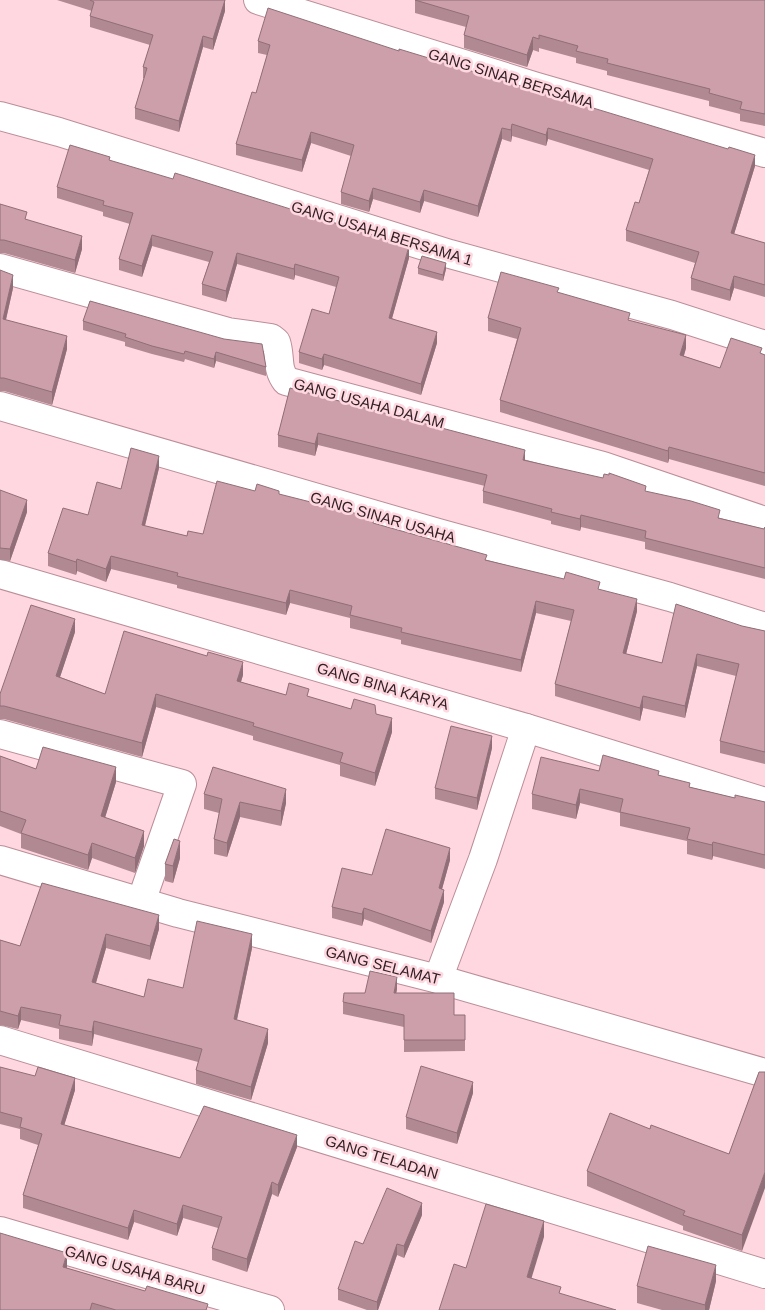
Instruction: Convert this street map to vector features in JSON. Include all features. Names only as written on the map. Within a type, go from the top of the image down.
[{"type":"street","name":"GANG SINAR BERSAMA","points":[[258,0],[534,86],[765,153]]},
{"type":"street","name":"GANG USAHA BERSAMA 1","points":[[0,116],[59,132],[450,254],[672,315],[765,345]]},
{"type":"street","name":"GANG USAHA DALAM","points":[[0,268],[228,332],[271,338],[276,342],[280,373],[286,381],[603,466],[765,521]]},
{"type":"street","name":"GANG SINAR USAHA","points":[[0,406],[438,534],[670,596],[765,627]]},
{"type":"street","name":"GANG BINA KARYA","points":[[0,574],[526,728],[765,802]]},
{"type":"street","points":[[438,979],[483,859],[526,728]]},
{"type":"street","points":[[0,734],[182,784],[141,902]]},
{"type":"street","name":"GANG SELAMAT","points":[[0,860],[141,902],[438,979],[765,1073]]},
{"type":"street","name":"GANG TELADAN","points":[[0,1040],[765,1274]]},
{"type":"street","name":"GANG USAHA BARU","points":[[0,1231],[270,1310]]},
{"type":"building","points":[[90,0],[225,0],[213,39],[203,36],[179,121],[135,108],[147,68],[143,67],[153,35],[90,16],[94,2]]},
{"type":"building","points":[[415,0],[765,0],[765,114],[740,109],[742,102],[709,93],[710,89],[607,63],[608,59],[576,51],[578,46],[539,35],[539,39],[533,37],[527,55],[464,35],[469,16]]},
{"type":"building","points":[[268,8],[399,51],[399,49],[728,149],[729,147],[755,155],[731,233],[765,243],[765,285],[734,276],[730,290],[691,278],[699,252],[626,230],[635,202],[639,203],[653,159],[548,128],[546,135],[512,124],[511,130],[502,128],[478,206],[424,190],[420,202],[373,188],[369,201],[341,192],[354,145],[311,132],[302,160],[236,144],[252,92],[256,93],[270,45],[258,41]]},
{"type":"building","points":[[70,145],[110,157],[109,160],[173,179],[175,173],[409,246],[389,318],[437,332],[421,384],[324,354],[322,359],[299,352],[312,309],[329,314],[339,277],[295,264],[294,269],[237,253],[226,291],[202,284],[213,252],[152,235],[142,266],[119,259],[133,213],[103,205],[104,201],[57,187]]},
{"type":"building","points":[[0,204],[27,212],[25,219],[82,236],[75,260],[0,240]]},
{"type":"building","points":[[422,256],[446,263],[443,275],[418,268]]},
{"type":"building","points":[[0,270],[13,275],[3,319],[67,336],[52,392],[0,378]]},
{"type":"building","points":[[501,272],[559,288],[557,292],[630,313],[628,320],[686,335],[680,355],[720,368],[731,338],[762,348],[760,353],[765,355],[765,473],[669,447],[668,451],[500,400],[521,328],[488,318]]},
{"type":"building","points":[[90,301],[224,339],[262,344],[266,367],[216,352],[214,359],[185,351],[184,354],[125,337],[126,334],[83,321]]},
{"type":"building","points":[[290,388],[525,450],[523,460],[603,478],[604,474],[609,475],[609,473],[646,486],[645,491],[691,501],[720,510],[718,518],[764,529],[765,527],[765,568],[645,538],[646,531],[581,515],[580,519],[551,512],[552,509],[483,491],[487,475],[318,433],[315,444],[278,435]]},
{"type":"building","points":[[131,448],[159,456],[142,525],[187,536],[188,531],[203,534],[217,481],[255,491],[257,484],[279,491],[279,494],[374,518],[373,523],[487,555],[485,560],[564,579],[566,572],[600,582],[598,589],[637,599],[623,653],[662,663],[676,604],[742,626],[765,631],[765,752],[720,741],[739,664],[697,654],[685,706],[643,696],[640,708],[555,684],[574,610],[536,601],[521,660],[401,632],[402,628],[350,615],[352,606],[290,590],[286,603],[177,576],[178,573],[111,556],[106,569],[77,559],[76,562],[48,553],[63,508],[88,515],[97,482],[121,489]]},
{"type":"building","points":[[0,490],[27,500],[10,549],[0,548]]},
{"type":"building","points":[[31,605],[75,619],[56,676],[105,694],[124,631],[207,656],[208,652],[243,662],[237,681],[286,695],[289,683],[309,689],[307,696],[351,709],[354,699],[375,705],[376,714],[392,718],[375,773],[340,762],[343,753],[253,726],[254,723],[156,694],[142,743],[0,706],[0,694]]},
{"type":"building","points":[[451,726],[492,736],[477,798],[435,788]]},
{"type":"building","points":[[43,747],[116,767],[101,816],[144,831],[135,858],[92,843],[88,855],[21,833],[26,820],[0,811],[0,756],[36,769]]},
{"type":"building","points":[[603,755],[659,771],[658,775],[690,783],[689,787],[735,798],[735,795],[765,802],[765,855],[713,842],[712,845],[687,839],[690,828],[620,812],[623,799],[580,789],[576,805],[532,794],[541,757],[599,771]]},
{"type":"building","points":[[213,767],[286,789],[281,811],[240,802],[227,843],[214,839],[222,799],[204,794]]},
{"type":"building","points":[[386,829],[450,848],[439,888],[444,890],[431,931],[364,908],[362,914],[332,907],[342,868],[372,875]]},
{"type":"building","points":[[174,839],[180,841],[173,866],[165,864]]},
{"type":"building","points":[[42,883],[159,915],[150,946],[106,934],[92,982],[144,997],[148,979],[183,988],[197,921],[252,934],[234,1019],[268,1029],[251,1087],[196,1070],[202,1049],[94,1021],[92,1032],[59,1025],[61,1015],[21,1007],[18,1016],[0,1011],[0,940],[20,946]]},
{"type":"building","points":[[370,971],[397,977],[394,993],[454,993],[454,1015],[465,1015],[465,1040],[404,1040],[404,1015],[343,1002],[344,993],[365,993]]},
{"type":"building","points":[[421,1066],[473,1082],[457,1133],[406,1117]]},
{"type":"building","points":[[0,1067],[35,1076],[38,1067],[75,1078],[61,1124],[180,1158],[204,1106],[297,1135],[278,1185],[272,1182],[247,1259],[212,1248],[222,1217],[183,1205],[177,1224],[134,1210],[128,1228],[23,1195],[42,1134],[20,1127],[22,1118],[0,1112]]},
{"type":"building","points":[[759,1072],[765,1072],[765,1172],[742,1235],[683,1215],[685,1211],[587,1171],[610,1113],[650,1129],[651,1125],[729,1154]]},
{"type":"building","points":[[387,1188],[422,1203],[404,1246],[397,1244],[377,1302],[338,1289],[355,1241],[363,1244]]},
{"type":"building","points":[[486,1204],[544,1221],[527,1277],[561,1287],[559,1293],[616,1310],[439,1310],[454,1264],[466,1268]]},
{"type":"building","points":[[0,1233],[67,1253],[63,1267],[145,1291],[147,1286],[208,1304],[206,1310],[116,1310],[92,1303],[90,1310],[0,1310]]},
{"type":"building","points":[[648,1246],[716,1265],[705,1305],[637,1286]]}]
